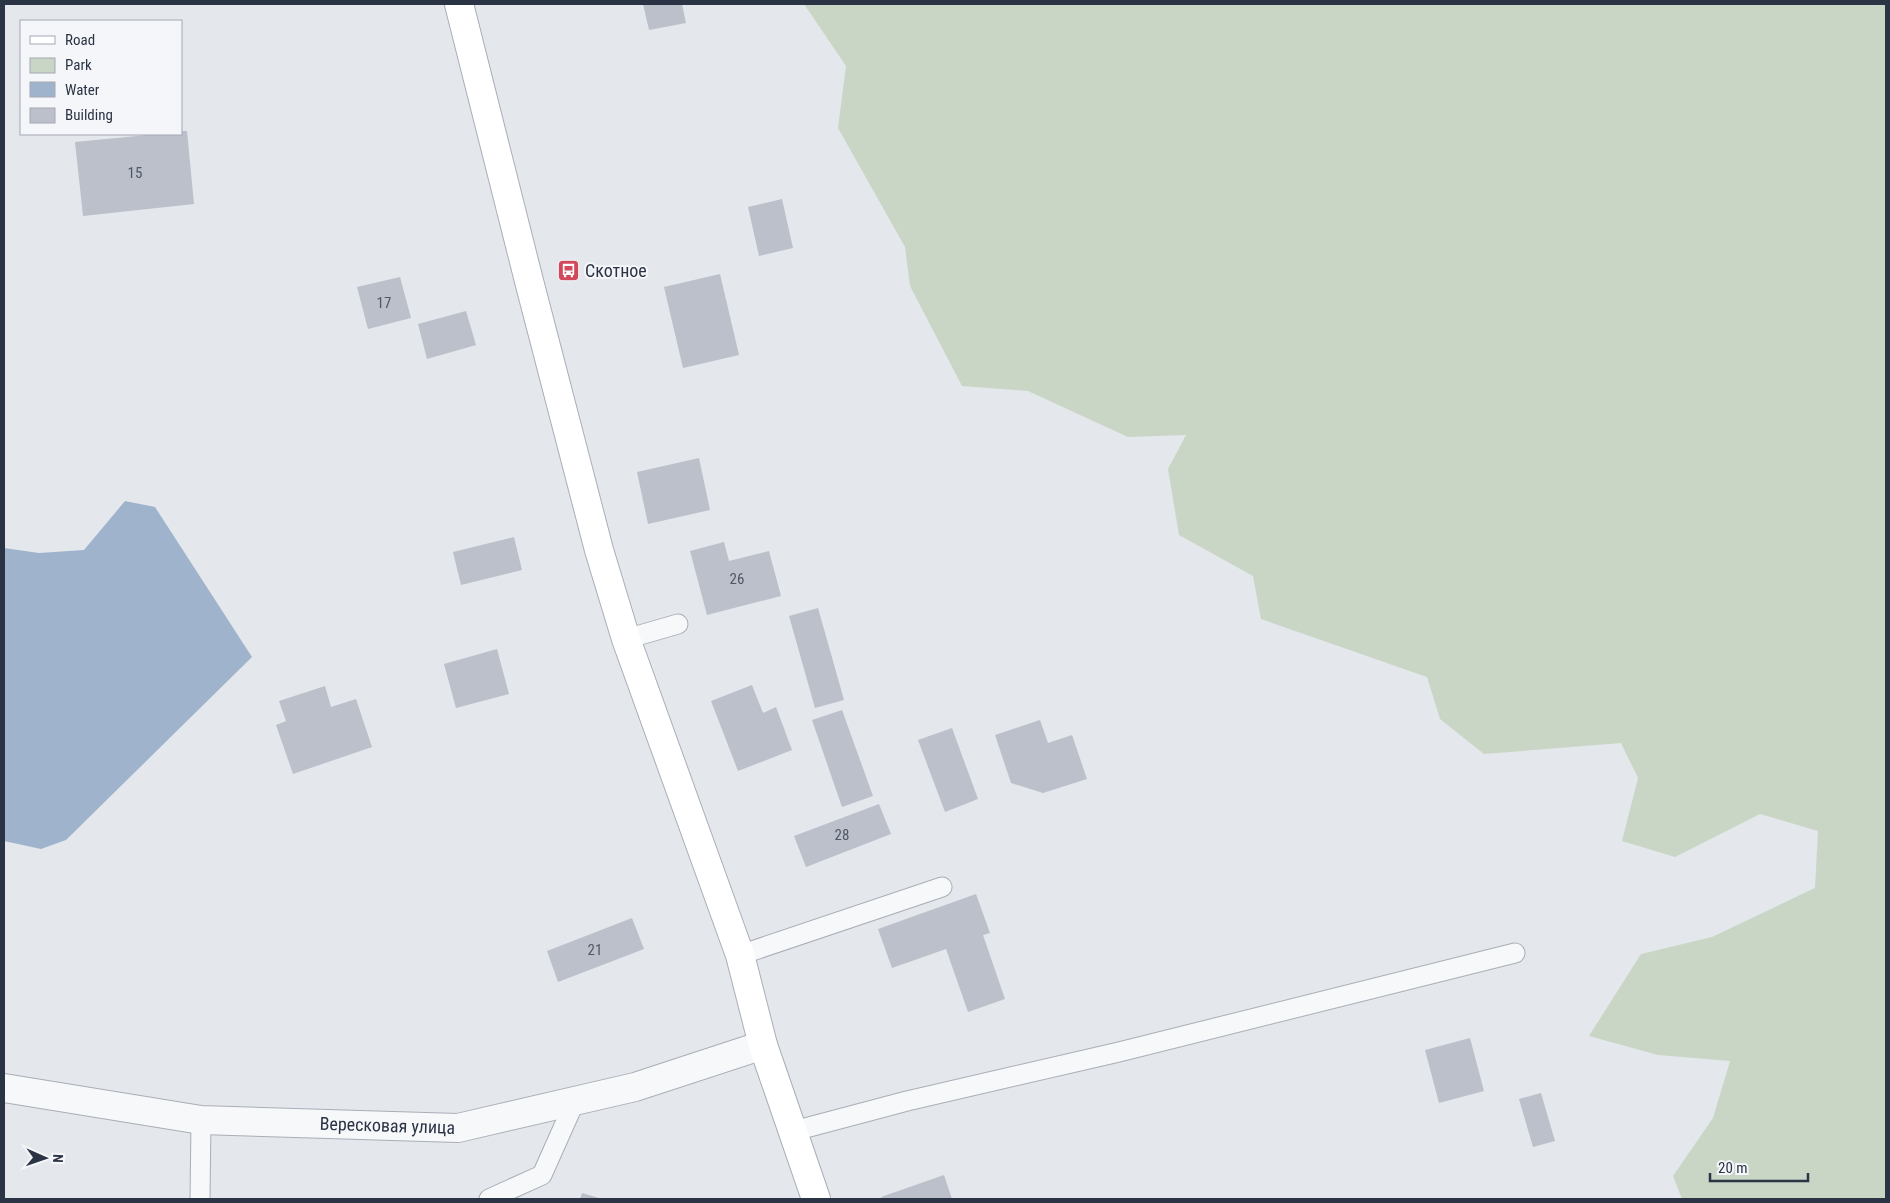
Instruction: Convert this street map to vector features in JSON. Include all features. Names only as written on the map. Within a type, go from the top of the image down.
[{"type":"main road","points":[[459,4],[596,541],[626,639],[740,955],[763,1044],[816,1199]]},
{"type":"street","name":"Вересковая улица","points":[[4,1088],[201,1120],[458,1128],[635,1087],[763,1044]]},
{"type":"lane","points":[[626,639],[678,624]]},
{"type":"lane","points":[[740,955],[942,887]]},
{"type":"lane","points":[[794,1131],[907,1101],[1119,1052],[1515,952]]},
{"type":"lane","points":[[489,1199],[542,1175],[575,1101]]},
{"type":"lane","points":[[200,1199],[201,1120]]},
{"type":"green space","points":[[804,4],[1886,4],[1886,1199],[1682,1199],[1673,1176],[1713,1118],[1730,1061],[1658,1055],[1589,1036],[1641,954],[1712,937],[1815,888],[1818,831],[1760,814],[1675,857],[1622,841],[1638,778],[1621,743],[1484,754],[1440,719],[1427,677],[1261,619],[1253,576],[1179,535],[1168,469],[1186,435],[1128,437],[1028,391],[962,386],[910,286],[905,247],[838,128],[846,66]]},
{"type":"water","points":[[125,501],[155,507],[252,657],[66,840],[41,849],[4,841],[4,548],[39,553],[84,550]]},
{"type":"building","points":[[643,4],[682,4],[686,23],[649,30]]},
{"type":"building","points":[[182,131],[187,131],[194,204],[83,216],[75,142],[148,135],[182,135]]},
{"type":"building","points":[[782,199],[793,248],[759,256],[748,207]]},
{"type":"building","points":[[720,274],[739,355],[683,368],[664,287]]},
{"type":"building","points":[[400,277],[411,318],[368,329],[357,287]]},
{"type":"building","points":[[466,311],[476,345],[427,359],[418,324]]},
{"type":"building","points":[[699,458],[710,510],[648,524],[637,472]]},
{"type":"building","points":[[514,537],[522,570],[461,585],[453,552]]},
{"type":"building","points":[[724,542],[729,561],[769,551],[781,596],[707,615],[690,551]]},
{"type":"building","points":[[818,608],[844,700],[815,708],[789,616]]},
{"type":"building","points":[[497,649],[509,694],[456,708],[444,664]]},
{"type":"building","points":[[752,685],[763,713],[776,707],[792,750],[738,771],[711,701]]},
{"type":"building","points":[[325,686],[331,707],[356,699],[372,747],[293,774],[276,725],[286,721],[279,701]]},
{"type":"building","points":[[842,710],[873,796],[842,807],[812,720]]},
{"type":"building","points":[[1040,720],[1048,743],[1072,735],[1087,779],[1043,793],[1011,783],[995,735]]},
{"type":"building","points":[[952,728],[978,799],[945,812],[918,740]]},
{"type":"building","points":[[879,804],[891,834],[806,867],[794,836]]},
{"type":"building","points":[[976,894],[990,933],[983,935],[1005,999],[968,1012],[946,949],[892,968],[878,929]]},
{"type":"building","points":[[632,918],[644,949],[558,982],[547,951]]},
{"type":"building","points":[[1470,1038],[1484,1091],[1439,1103],[1425,1050]]},
{"type":"building","points":[[1541,1093],[1555,1141],[1533,1147],[1519,1099]]},
{"type":"building","points":[[944,1175],[952,1199],[882,1199],[881,1197]]},
{"type":"building","points":[[582,1193],[602,1199],[580,1199]]},
{"type":"place","name":"Скотное","points":[[569,271]]}]
